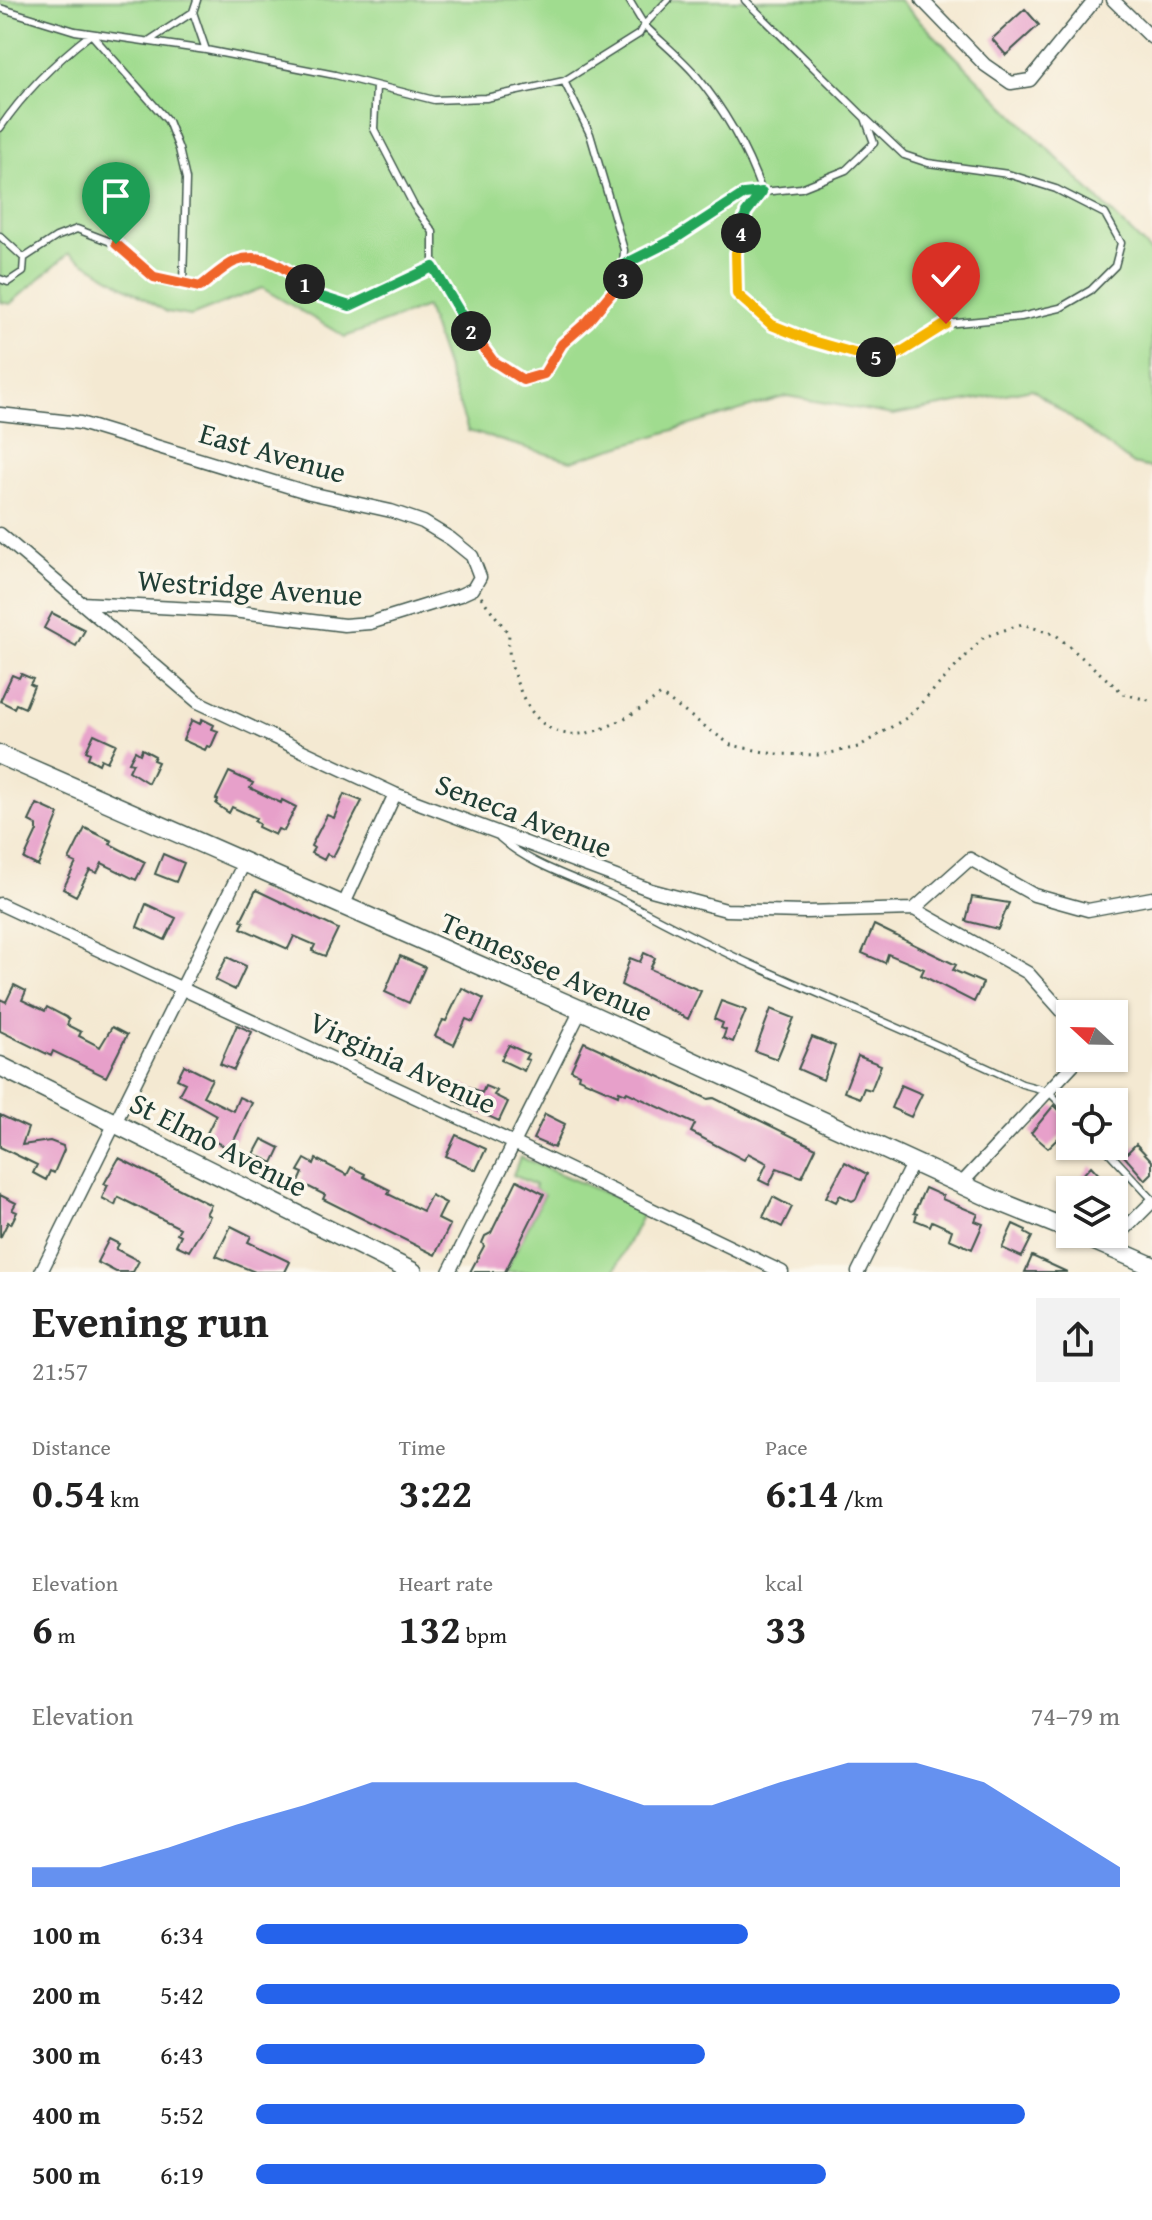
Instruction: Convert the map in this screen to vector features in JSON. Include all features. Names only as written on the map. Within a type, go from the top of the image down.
[{"type":"street","points":[[922,0],[985,65],[1011,83],[1030,80],[1095,0]]},
{"type":"street","points":[[1113,0],[1152,38]]},
{"type":"street","name":"East Avenue","points":[[0,414],[80,423],[310,493],[371,505],[423,522],[472,556],[480,577],[473,589]]},
{"type":"street","name":"Seneca Avenue","points":[[0,534],[198,702],[395,794],[651,890],[726,910],[805,912],[914,909]]},
{"type":"street","name":"Westridge Avenue","points":[[81,603],[233,611],[344,625],[370,623],[473,589]]},
{"type":"street","name":"Tennessee Avenue","points":[[0,755],[581,1010],[961,1184],[1056,1224]]},
{"type":"street","points":[[343,906],[395,794]]},
{"type":"street","points":[[1056,1004],[1028,973],[914,909],[970,859],[1034,895],[1088,910],[1152,898]]},
{"type":"street","points":[[41,1272],[244,863]]},
{"type":"street","name":"Virginia Avenue","points":[[0,904],[516,1144],[782,1272]]},
{"type":"street","points":[[449,1272],[581,1010]]},
{"type":"street","name":"St Elmo Avenue","points":[[0,1066],[413,1272]]},
{"type":"street","points":[[961,1184],[1066,1072]]},
{"type":"street","points":[[858,1272],[913,1162]]},
{"type":"street","points":[[1128,1226],[1152,1201]]},
{"type":"street","points":[[1112,1248],[1152,1266]]},
{"type":"lane","points":[[197,0],[193,12],[206,50]]},
{"type":"lane","points":[[629,0],[644,25],[693,72],[726,116],[748,153],[762,192]]},
{"type":"lane","points":[[0,8],[75,31],[206,50],[335,75],[434,100],[486,98],[564,81],[639,34],[668,0]]},
{"type":"lane","points":[[745,0],[904,155],[928,163],[1008,174],[1056,189],[1105,214],[1121,243],[1115,266],[1091,290],[1060,308],[1021,317],[946,324],[893,357],[868,357],[812,341],[772,325],[737,294],[736,253],[746,213],[762,192]]},
{"type":"lane","points":[[149,41],[193,12]]},
{"type":"lane","points":[[0,128],[14,107],[50,67],[91,34]]},
{"type":"lane","points":[[91,34],[168,121],[179,149],[186,179],[183,283]]},
{"type":"lane","points":[[376,86],[374,129],[414,206],[433,232],[433,267],[463,320],[493,361],[523,380],[544,374],[562,344],[588,321],[622,281],[624,250],[590,134],[564,81]]},
{"type":"lane","points":[[623,265],[673,240],[744,194],[801,188],[846,170],[874,143],[865,118]]},
{"type":"lane","points":[[24,258],[56,237],[77,229],[116,244],[154,277],[200,287],[236,261],[258,259],[282,264],[319,296],[350,306],[433,267]]},
{"type":"lane","points":[[0,236],[24,258]]},
{"type":"lane","points":[[0,279],[8,282],[23,272],[24,258]]},
{"type":"lane","points":[[492,830],[510,847],[752,965],[1022,1084],[1048,1091],[1056,1099]]},
{"type":"lane","points":[[1115,1160],[1152,1201]]},
{"type":"path","points":[[473,589],[496,613],[509,634],[507,655],[521,693],[533,716],[552,732],[582,734],[609,727],[661,695],[731,745],[774,754],[821,755],[858,747],[908,717],[984,637],[1022,624],[1056,635],[1124,694],[1152,701]]},
{"type":"green space","points":[[0,0],[899,0],[1152,253],[1152,468],[1133,464],[1032,389],[893,415],[787,396],[571,461],[468,431],[426,307],[345,337],[262,288],[191,316],[167,312],[69,253],[10,304],[0,302]]},
{"type":"green space","points":[[520,1157],[645,1210],[614,1272],[505,1272],[544,1195],[534,1189],[535,1185],[513,1175]]},
{"type":"building","points":[[1025,9],[1039,25],[1006,55],[992,39]]},
{"type":"building","points":[[52,613],[85,630],[76,646],[44,628]]},
{"type":"building","points":[[21,674],[33,679],[30,684],[34,686],[25,708],[16,704],[14,708],[0,701],[12,675],[19,678]]},
{"type":"building","points":[[202,719],[218,731],[211,747],[207,746],[205,750],[183,740],[192,720],[200,724]]},
{"type":"building","points":[[94,734],[116,744],[107,762],[101,759],[99,764],[88,758],[90,753],[86,751]]},
{"type":"building","points":[[142,749],[155,756],[153,760],[158,762],[148,783],[129,771],[133,763],[129,762],[135,751],[140,754]]},
{"type":"building","points":[[229,772],[253,783],[250,788],[296,807],[284,831],[278,829],[275,835],[258,827],[259,824],[254,821],[256,818],[232,807],[229,813],[216,804]]},
{"type":"building","points":[[344,794],[362,801],[333,857],[327,854],[324,860],[311,853],[314,848],[311,846],[327,815],[334,818]]},
{"type":"building","points":[[37,804],[59,814],[38,866],[24,859],[37,831],[37,825],[29,821]]},
{"type":"building","points":[[85,828],[145,862],[136,880],[102,863],[97,873],[90,870],[76,896],[63,889],[76,863],[69,860]]},
{"type":"building","points":[[163,854],[184,863],[176,882],[155,874]]},
{"type":"building","points":[[256,890],[338,929],[325,956],[312,951],[315,945],[294,936],[288,949],[241,928],[244,922],[241,920]]},
{"type":"building","points":[[972,897],[1009,903],[998,929],[966,921]]},
{"type":"building","points":[[146,904],[176,918],[165,940],[137,927]]},
{"type":"building","points":[[874,925],[956,965],[953,970],[983,983],[974,1002],[921,975],[924,969],[888,954],[885,963],[862,953]]},
{"type":"building","points":[[644,953],[655,958],[650,969],[701,991],[688,1019],[621,985],[630,958],[640,962]]},
{"type":"building","points":[[400,956],[425,967],[409,1003],[385,992]]},
{"type":"building","points":[[227,957],[246,966],[235,990],[215,980]]},
{"type":"building","points":[[14,985],[26,991],[22,1000],[45,1011],[47,1007],[66,1017],[69,1020],[67,1025],[81,1032],[79,1036],[100,1047],[112,1027],[127,1035],[106,1077],[53,1051],[51,1056],[0,1031],[0,999],[6,1002]]},
{"type":"building","points":[[462,988],[484,999],[473,1022],[466,1019],[454,1045],[435,1036]]},
{"type":"building","points":[[721,1001],[746,1010],[733,1042],[723,1038],[726,1030],[721,1028],[723,1023],[714,1019]]},
{"type":"building","points":[[771,1009],[794,1018],[777,1059],[755,1051]]},
{"type":"building","points":[[237,1025],[252,1032],[234,1070],[220,1064]]},
{"type":"building","points":[[812,1037],[835,1046],[823,1080],[798,1069]]},
{"type":"building","points":[[584,1042],[708,1099],[714,1098],[816,1148],[802,1177],[777,1168],[769,1185],[759,1180],[767,1163],[748,1153],[744,1160],[691,1132],[695,1124],[627,1092],[619,1091],[618,1095],[578,1078],[579,1074],[571,1070]]},
{"type":"building","points":[[509,1045],[528,1054],[524,1071],[501,1060]]},
{"type":"building","points":[[858,1056],[881,1065],[871,1090],[864,1088],[860,1098],[844,1092]]},
{"type":"building","points":[[184,1065],[212,1079],[203,1096],[233,1111],[239,1097],[252,1103],[230,1149],[205,1137],[216,1115],[179,1094],[185,1083],[177,1079]]},
{"type":"building","points":[[463,1084],[482,1093],[485,1086],[497,1091],[494,1095],[508,1102],[499,1121],[455,1101]]},
{"type":"building","points":[[901,1085],[922,1094],[911,1117],[891,1108]]},
{"type":"building","points":[[1054,1105],[1056,1140],[1048,1148],[1031,1133]]},
{"type":"building","points":[[545,1114],[565,1124],[554,1148],[533,1139]]},
{"type":"building","points":[[0,1115],[28,1128],[22,1145],[50,1141],[63,1146],[54,1173],[50,1171],[46,1180],[33,1173],[37,1165],[0,1147]]},
{"type":"building","points":[[456,1135],[486,1149],[476,1170],[446,1156]]},
{"type":"building","points":[[262,1139],[280,1148],[273,1163],[254,1154]]},
{"type":"building","points":[[1136,1144],[1152,1161],[1152,1173],[1145,1180],[1128,1160],[1128,1152]]},
{"type":"building","points":[[119,1158],[211,1205],[206,1214],[210,1216],[189,1251],[176,1245],[181,1235],[177,1233],[180,1228],[118,1197],[115,1205],[102,1198],[108,1185],[104,1184]]},
{"type":"building","points":[[305,1159],[314,1164],[316,1159],[347,1175],[351,1167],[390,1190],[388,1194],[423,1211],[431,1195],[446,1203],[438,1219],[450,1225],[435,1255],[323,1199],[325,1195],[299,1182],[303,1173],[298,1171]]},
{"type":"building","points":[[845,1162],[867,1174],[856,1199],[852,1201],[840,1195],[836,1202],[826,1197]]},
{"type":"building","points":[[1091,1166],[1100,1176],[1082,1176]]},
{"type":"building","points":[[517,1180],[544,1194],[505,1272],[470,1272],[484,1246],[485,1236],[491,1233]]},
{"type":"building","points":[[925,1188],[978,1214],[975,1221],[983,1224],[972,1249],[949,1239],[952,1230],[932,1221],[930,1226],[915,1220],[917,1214],[914,1213]]},
{"type":"building","points":[[0,1195],[16,1203],[12,1210],[17,1212],[0,1238]]},
{"type":"building","points":[[773,1197],[792,1207],[782,1227],[763,1217]]},
{"type":"building","points":[[1013,1224],[1032,1237],[1022,1257],[1002,1248]]},
{"type":"building","points":[[231,1226],[251,1236],[248,1242],[290,1262],[285,1272],[255,1272],[216,1256]]},
{"type":"building","points":[[109,1239],[119,1244],[116,1249],[139,1261],[133,1272],[116,1272],[97,1262]]},
{"type":"building","points":[[1032,1256],[1067,1272],[1025,1272]]},
{"type":"route","points":[[116,244],[154,277],[200,287],[236,261],[258,259],[282,264],[319,296],[350,306],[433,267],[463,320],[493,361],[523,380],[544,374],[562,344],[588,321],[622,281],[623,265],[673,240],[744,194],[762,192],[746,213],[736,253],[737,294],[772,325],[812,341],[868,357],[893,357],[946,324]]}]
